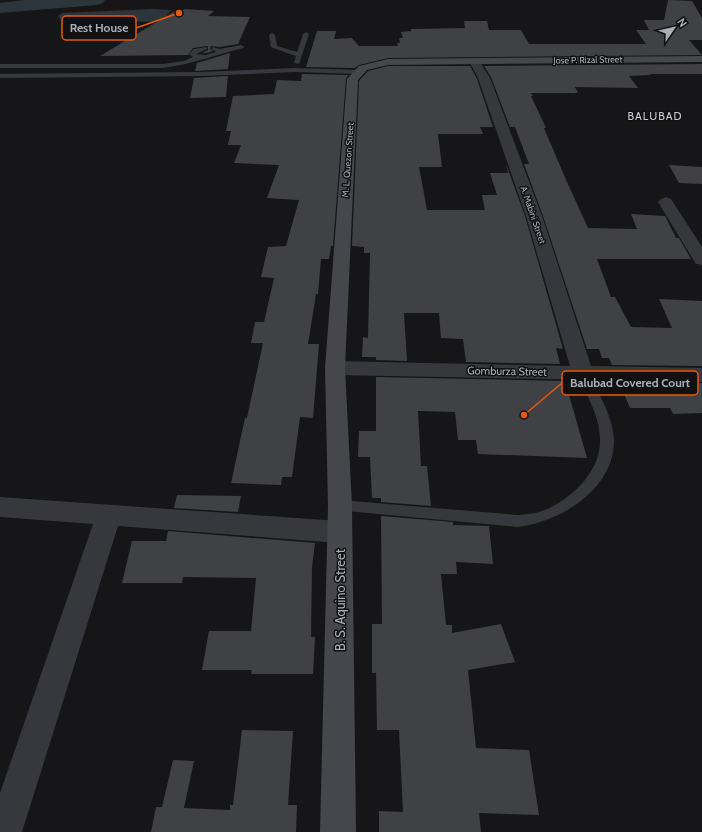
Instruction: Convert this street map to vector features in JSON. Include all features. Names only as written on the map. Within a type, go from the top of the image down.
[{"type":"street","name":"Jose P. Rizal Street","points":[[474,61],[702,59]]},
{"type":"street","points":[[359,72],[363,68],[388,62],[474,61]]},
{"type":"street","name":"A. Mabini Street","points":[[474,61],[484,78],[534,216],[583,373]]},
{"type":"street","name":"M. L. Quezon Street","points":[[335,368],[350,134],[351,92],[353,79],[359,72]]},
{"type":"street","points":[[666,202],[702,260]]},
{"type":"street","name":"Gomburza Street","points":[[335,368],[702,375]]},
{"type":"street","name":"B. S. Aquino Street","points":[[335,368],[340,519],[340,725],[338,832]]},
{"type":"street","points":[[0,507],[109,515],[340,519]]},
{"type":"street","points":[[4,832],[109,515]]},
{"type":"lane","points":[[272,34],[274,47],[299,55]]},
{"type":"lane","points":[[295,70],[306,34]]},
{"type":"lane","points":[[205,48],[193,52],[192,54],[208,57],[219,53],[216,49],[241,47]]},
{"type":"lane","points":[[177,65],[191,61],[198,56]]},
{"type":"lane","points":[[0,66],[200,65],[208,57]]},
{"type":"lane","points":[[200,65],[200,74]]},
{"type":"lane","points":[[0,76],[200,74],[295,70],[359,72]]},
{"type":"lane","points":[[340,519],[518,521],[541,518],[564,506],[590,486],[602,463],[606,445],[606,427],[583,373]]},
{"type":"shaded area","points":[[153,9],[172,10],[166,15],[171,17],[168,22],[60,19],[58,16],[62,13]]},
{"type":"building","points":[[668,0],[692,1],[702,18],[702,40],[689,40],[702,55],[388,58],[359,65],[355,68],[306,67],[317,31],[336,31],[334,39],[352,38],[359,46],[398,46],[397,43],[400,43],[399,38],[403,38],[401,32],[411,31],[411,29],[465,28],[464,21],[487,21],[489,30],[521,30],[529,44],[646,44],[636,30],[649,30],[644,20],[664,20]]},
{"type":"building","points":[[185,9],[214,11],[208,16],[250,17],[238,44],[220,47],[211,46],[210,49],[213,51],[206,53],[202,53],[208,50],[207,46],[193,48],[188,55],[100,56],[175,11]]},
{"type":"building","points":[[230,53],[228,69],[195,71],[197,63]]},
{"type":"building","points":[[702,64],[702,74],[650,74],[651,75],[629,76],[638,88],[575,87],[578,93],[531,93],[546,128],[544,128],[588,228],[637,229],[631,214],[665,216],[676,238],[679,238],[691,259],[597,259],[611,297],[615,297],[631,327],[672,328],[659,299],[702,301],[702,366],[612,365],[609,358],[602,358],[599,349],[587,349],[543,216],[524,164],[529,164],[515,127],[510,127],[491,77],[484,66]]},
{"type":"building","points":[[388,66],[470,66],[477,79],[493,127],[480,127],[483,134],[438,134],[442,167],[419,167],[427,210],[485,210],[482,195],[497,195],[490,173],[508,173],[506,164],[525,216],[563,349],[556,348],[560,364],[466,362],[463,339],[441,338],[439,313],[404,313],[407,361],[376,360],[376,357],[362,357],[363,337],[368,338],[370,253],[364,253],[364,247],[352,246],[359,81],[368,71]]},
{"type":"building","points":[[302,74],[348,75],[346,79],[333,246],[331,246],[329,259],[321,259],[318,294],[316,294],[308,344],[319,344],[313,418],[300,417],[292,477],[282,477],[281,485],[231,483],[263,343],[251,343],[255,322],[264,322],[274,278],[261,277],[268,247],[286,246],[299,200],[267,198],[279,165],[234,163],[241,145],[228,145],[231,131],[226,131],[233,96],[274,94],[277,80],[301,81]]},
{"type":"building","points":[[228,76],[226,97],[190,98],[194,78]]},
{"type":"building","points":[[669,165],[702,167],[702,184],[679,183]]},
{"type":"building","points":[[376,377],[565,381],[587,458],[478,454],[476,440],[458,440],[455,412],[418,411],[421,466],[427,466],[431,506],[381,502],[381,498],[372,498],[370,457],[358,457],[359,431],[376,431]]},
{"type":"building","points":[[619,382],[702,383],[702,413],[673,414],[670,408],[630,408]]},
{"type":"building","points":[[177,495],[241,496],[238,512],[174,508]]},
{"type":"building","points":[[381,516],[453,522],[453,525],[489,526],[493,564],[456,562],[457,574],[441,574],[446,625],[452,625],[452,633],[501,624],[515,662],[468,670],[476,748],[529,750],[539,815],[479,813],[481,832],[379,832],[379,811],[403,812],[399,730],[377,730],[376,673],[372,673],[372,624],[382,624]]},
{"type":"building","points":[[168,531],[315,543],[312,567],[311,637],[315,637],[313,674],[251,674],[252,670],[202,670],[209,631],[251,631],[256,578],[183,577],[182,583],[122,583],[132,541],[166,541]]},
{"type":"building","points":[[242,730],[293,731],[288,805],[297,805],[296,832],[151,832],[156,807],[162,807],[173,760],[194,761],[184,808],[230,810],[230,805],[233,805]]},
{"type":"waterway","points":[[0,8],[97,0]]},
{"type":"place","name":"Rest House","points":[[179,13]]},
{"type":"place","name":"Balubad Covered Court","points":[[524,415]]},
{"type":"district","name":"BALUBAD","points":[[655,116]]}]
